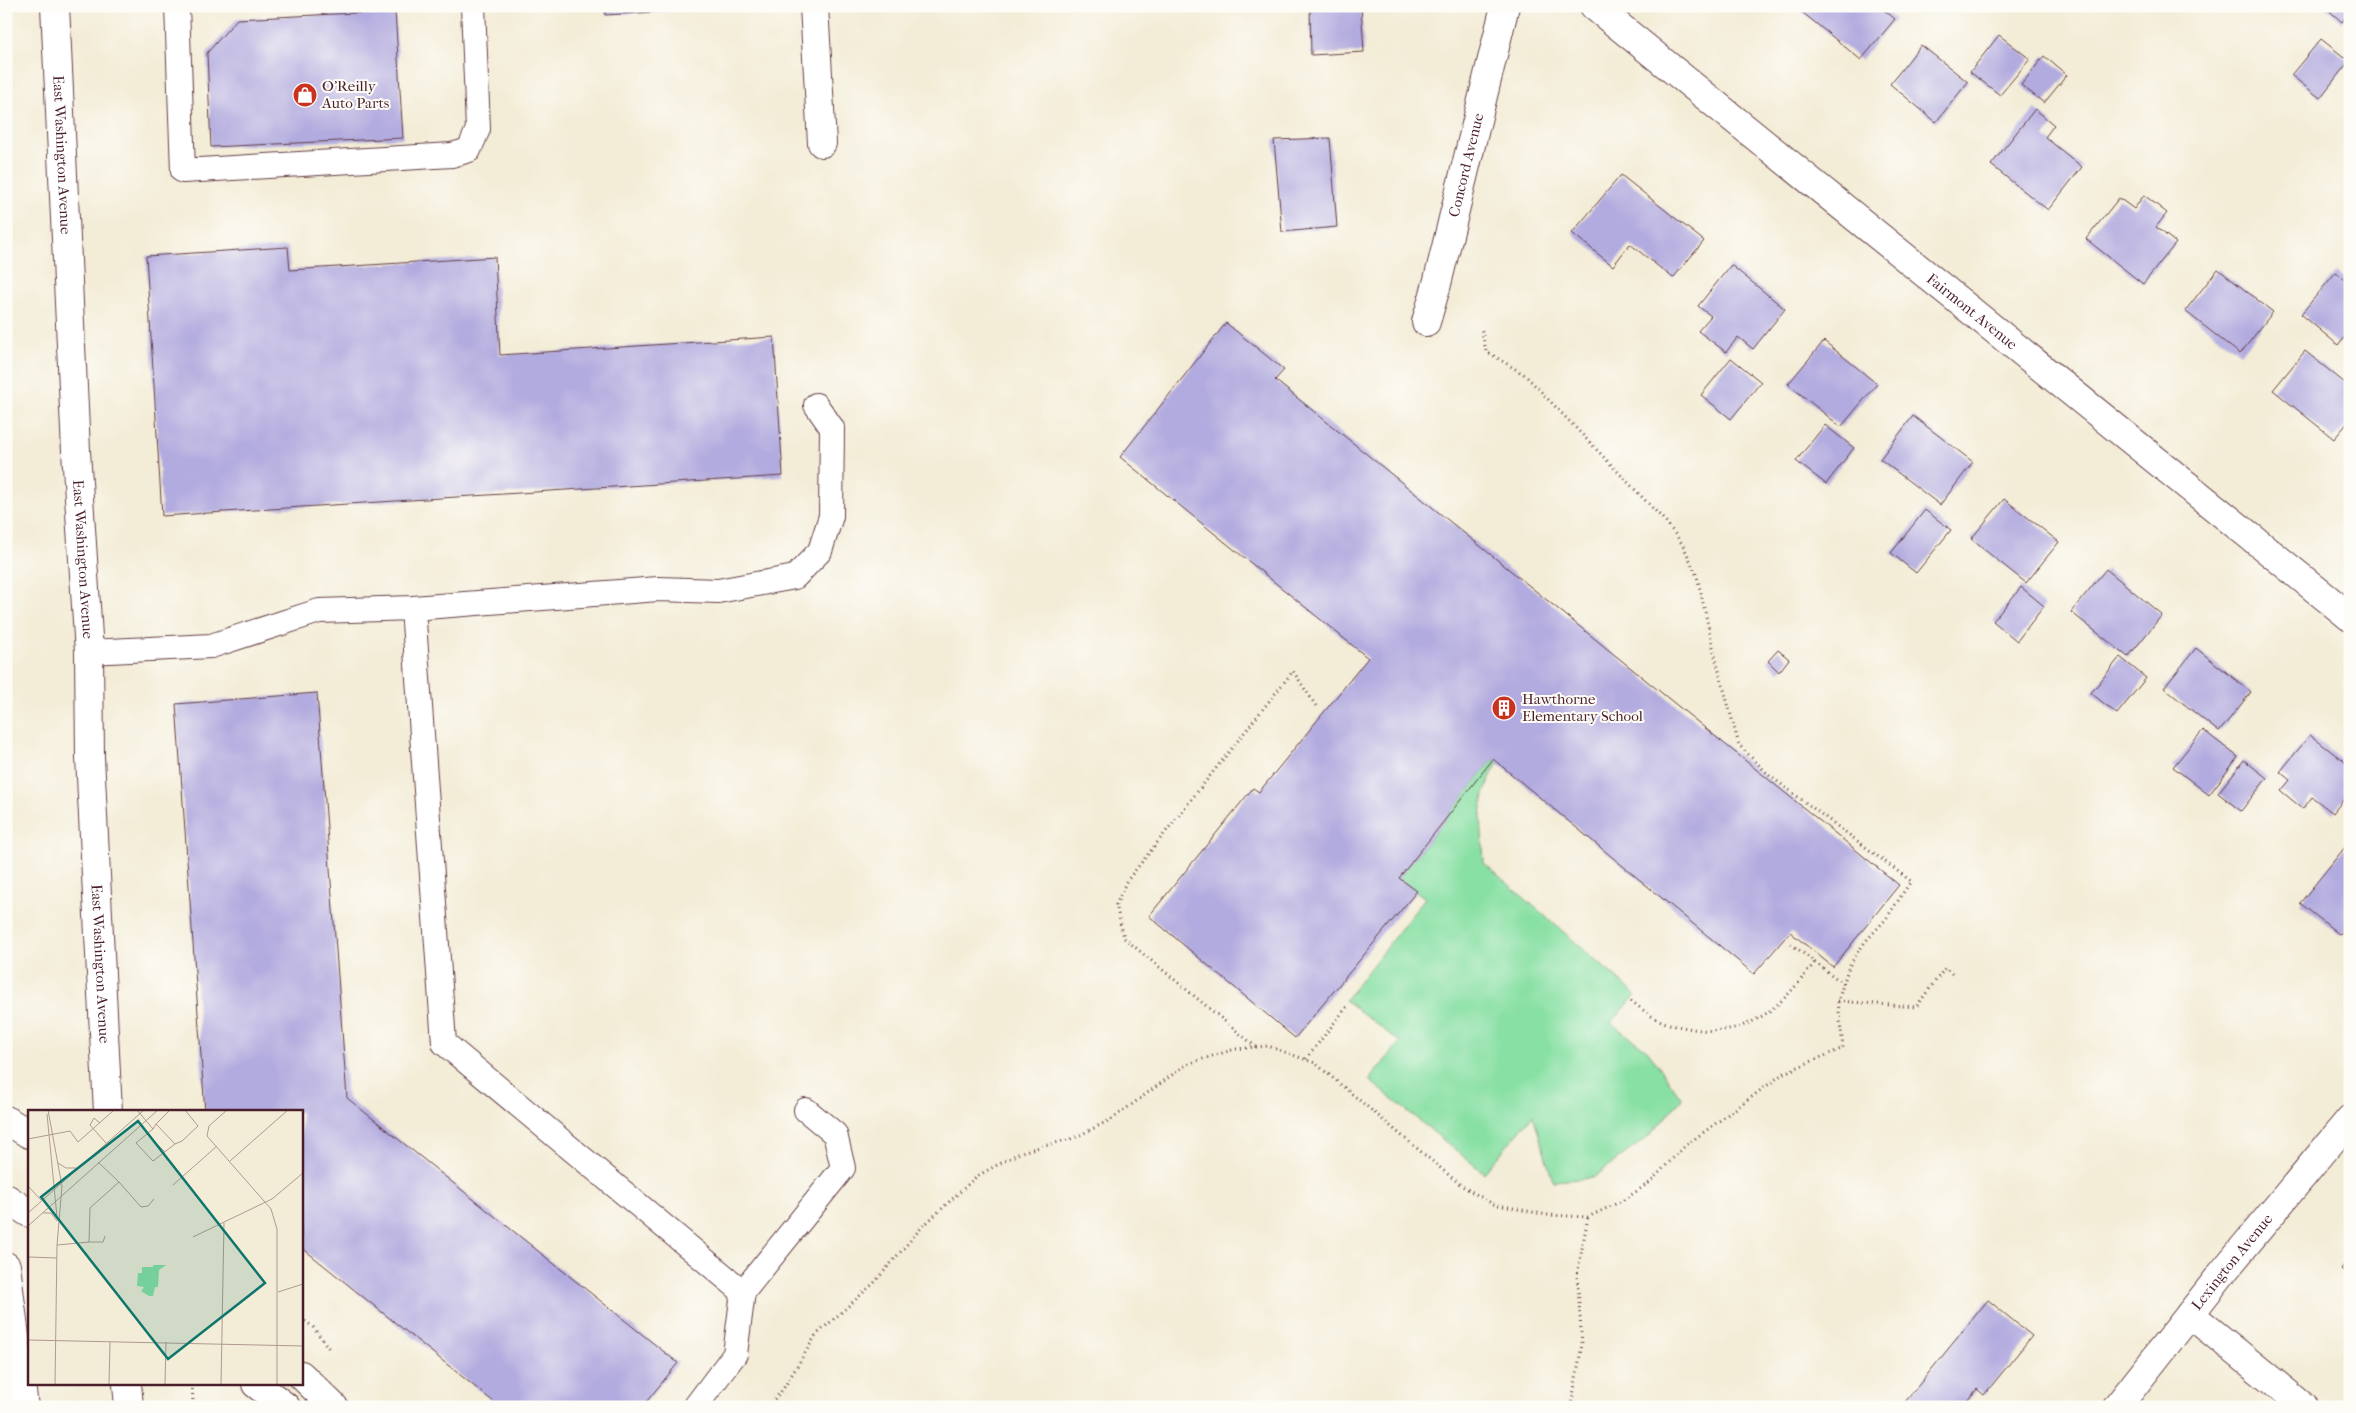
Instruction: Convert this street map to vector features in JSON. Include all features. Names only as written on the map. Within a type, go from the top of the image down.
[{"type":"street","name":"East Washington Avenue","points":[[55,6],[75,433],[89,652],[90,757],[108,1110]]},
{"type":"street","points":[[814,6],[822,143]]},
{"type":"street","name":"Concord Avenue","points":[[1426,322],[1438,284],[1505,6]]},
{"type":"street","name":"Fairmont Avenue","points":[[1594,6],[2350,617]]},
{"type":"street","name":"Lexington Avenue","points":[[2118,1407],[2190,1314],[2350,1119]]},
{"type":"street","points":[[6,1120],[28,1133]]},
{"type":"street","points":[[6,1198],[28,1212]]},
{"type":"street","points":[[6,1266],[24,1407]]},
{"type":"street","points":[[2190,1314],[2304,1407]]},
{"type":"street","points":[[302,1376],[334,1407]]},
{"type":"street","points":[[126,1386],[129,1407]]},
{"type":"street","points":[[259,1386],[286,1407]]},
{"type":"lane","points":[[177,6],[183,171],[452,156],[469,150],[478,128],[473,6]]},
{"type":"lane","points":[[89,652],[212,646],[318,611],[412,608],[658,589],[718,591],[794,577],[820,551],[832,516],[832,428],[816,405]]},
{"type":"lane","points":[[412,608],[444,1043],[743,1292]]},
{"type":"lane","points":[[694,1407],[735,1354],[743,1292],[843,1168],[835,1134],[806,1110]]},
{"type":"path","points":[[768,1407],[783,1389],[816,1335],[874,1283],[921,1228],[977,1176],[1021,1152],[1074,1138],[1112,1119],[1187,1064],[1235,1049],[1268,1046],[1315,1063],[1462,1186],[1492,1204],[1547,1215],[1588,1217],[1622,1201],[1649,1183],[1685,1146],[1784,1073],[1843,1048],[1838,1002],[1849,966],[1864,942],[1886,918],[1911,881],[1770,776],[1739,745],[1716,660],[1697,576],[1683,545],[1666,522],[1525,375],[1486,351],[1481,327]]},
{"type":"path","points":[[1256,1047],[1124,938],[1116,906],[1126,882],[1293,670],[1318,709]]},
{"type":"path","points":[[1791,944],[1844,984]]},
{"type":"path","points":[[1631,1001],[1659,1020],[1705,1031],[1725,1031],[1746,1026],[1769,1012],[1790,995],[1815,962]]},
{"type":"path","points":[[1838,1002],[1916,1007],[1945,968],[1952,974]]},
{"type":"path","points":[[1306,1060],[1349,1004]]},
{"type":"path","points":[[1571,1407],[1582,1344],[1578,1275],[1588,1217]]},
{"type":"path","points":[[302,1319],[313,1328],[331,1350]]},
{"type":"path","points":[[192,1386],[193,1402]]},
{"type":"green space","points":[[1493,759],[1498,763],[1486,789],[1481,823],[1484,863],[1636,995],[1611,1023],[1648,1051],[1682,1099],[1650,1135],[1593,1178],[1553,1181],[1533,1115],[1484,1173],[1369,1080],[1400,1042],[1345,1000],[1425,898],[1399,878]]},
{"type":"building","points":[[605,6],[719,6],[719,8],[605,15]]},
{"type":"building","points":[[1310,6],[1361,6],[1364,52],[1311,55]]},
{"type":"building","points":[[1807,6],[1879,6],[1895,19],[1861,60],[1802,12]]},
{"type":"building","points":[[2324,6],[2350,6],[2350,12],[2342,22]]},
{"type":"building","name":"O'Reilly Auto Parts","points":[[395,11],[403,138],[211,147],[207,53],[237,19]]},
{"type":"building","points":[[1999,35],[2030,59],[2000,95],[1970,72]]},
{"type":"building","points":[[2321,39],[2349,61],[2320,98],[2291,75]]},
{"type":"building","points":[[1921,45],[1968,82],[1936,122],[1890,84]]},
{"type":"building","points":[[2044,56],[2067,75],[2044,103],[2021,85]]},
{"type":"building","points":[[2035,109],[2054,125],[2045,137],[2082,167],[2048,210],[1991,165]]},
{"type":"building","points":[[1330,138],[1337,227],[1282,232],[1274,140]]},
{"type":"building","points":[[1621,175],[1704,241],[1673,278],[1630,244],[1613,266],[1572,233]]},
{"type":"building","points":[[2144,195],[2167,213],[2156,227],[2176,243],[2143,284],[2086,239],[2119,198],[2134,209]]},
{"type":"building","points":[[288,247],[290,270],[495,257],[500,355],[774,337],[783,476],[162,516],[146,256]]},
{"type":"building","points":[[1731,265],[1785,309],[1753,349],[1738,337],[1726,352],[1698,331],[1711,316],[1698,306]]},
{"type":"building","points":[[2218,269],[2273,312],[2240,354],[2185,311]]},
{"type":"building","points":[[2336,272],[2350,283],[2350,330],[2338,345],[2301,314]]},
{"type":"building","name":"Hawthorne Elementary School","points":[[1226,323],[1284,370],[1275,380],[1899,885],[1833,967],[1790,932],[1754,974],[1493,759],[1399,878],[1417,891],[1295,1038],[1149,916],[1253,788],[1259,792],[1368,658],[1120,457]]},
{"type":"building","points":[[1824,341],[1877,384],[1841,427],[1788,384]]},
{"type":"building","points":[[2305,351],[2350,387],[2350,420],[2334,439],[2273,390]]},
{"type":"building","points":[[1731,358],[1761,382],[1731,419],[1701,395]]},
{"type":"building","points":[[1913,416],[1973,462],[1940,505],[1880,459]]},
{"type":"building","points":[[1825,425],[1854,448],[1826,484],[1796,461]]},
{"type":"building","points":[[2004,499],[2059,542],[2026,583],[1971,539]]},
{"type":"building","points":[[1925,510],[1951,530],[1916,573],[1891,553]]},
{"type":"building","points":[[2106,569],[2162,615],[2128,657],[2071,612]]},
{"type":"building","points":[[2021,587],[2044,606],[2017,641],[1993,621]]},
{"type":"building","points":[[2196,648],[2251,692],[2219,732],[2164,688]]},
{"type":"building","points":[[1778,650],[1789,659],[1779,672],[1768,661]]},
{"type":"building","points":[[2120,657],[2146,678],[2117,714],[2091,693]]},
{"type":"building","points":[[317,693],[347,1098],[678,1363],[642,1407],[500,1407],[302,1248],[302,1110],[205,1110],[176,704]]},
{"type":"building","points":[[2203,730],[2238,757],[2209,795],[2173,767]]},
{"type":"building","points":[[2310,735],[2350,766],[2350,791],[2333,813],[2312,797],[2303,809],[2281,791],[2290,780],[2280,772]]},
{"type":"building","points":[[2244,760],[2267,778],[2241,811],[2218,793]]},
{"type":"building","points":[[2350,841],[2350,924],[2340,935],[2300,903]]},
{"type":"building","points":[[2350,1257],[2350,1275],[2341,1269]]},
{"type":"building","points":[[1988,1300],[2032,1336],[1984,1395],[1977,1389],[1962,1407],[1911,1407],[1905,1402]]},
{"type":"place","name":"O'Reilly Auto Parts","points":[[305,95]]},
{"type":"place","name":"Hawthorne Elementary School","points":[[1504,708]]}]
